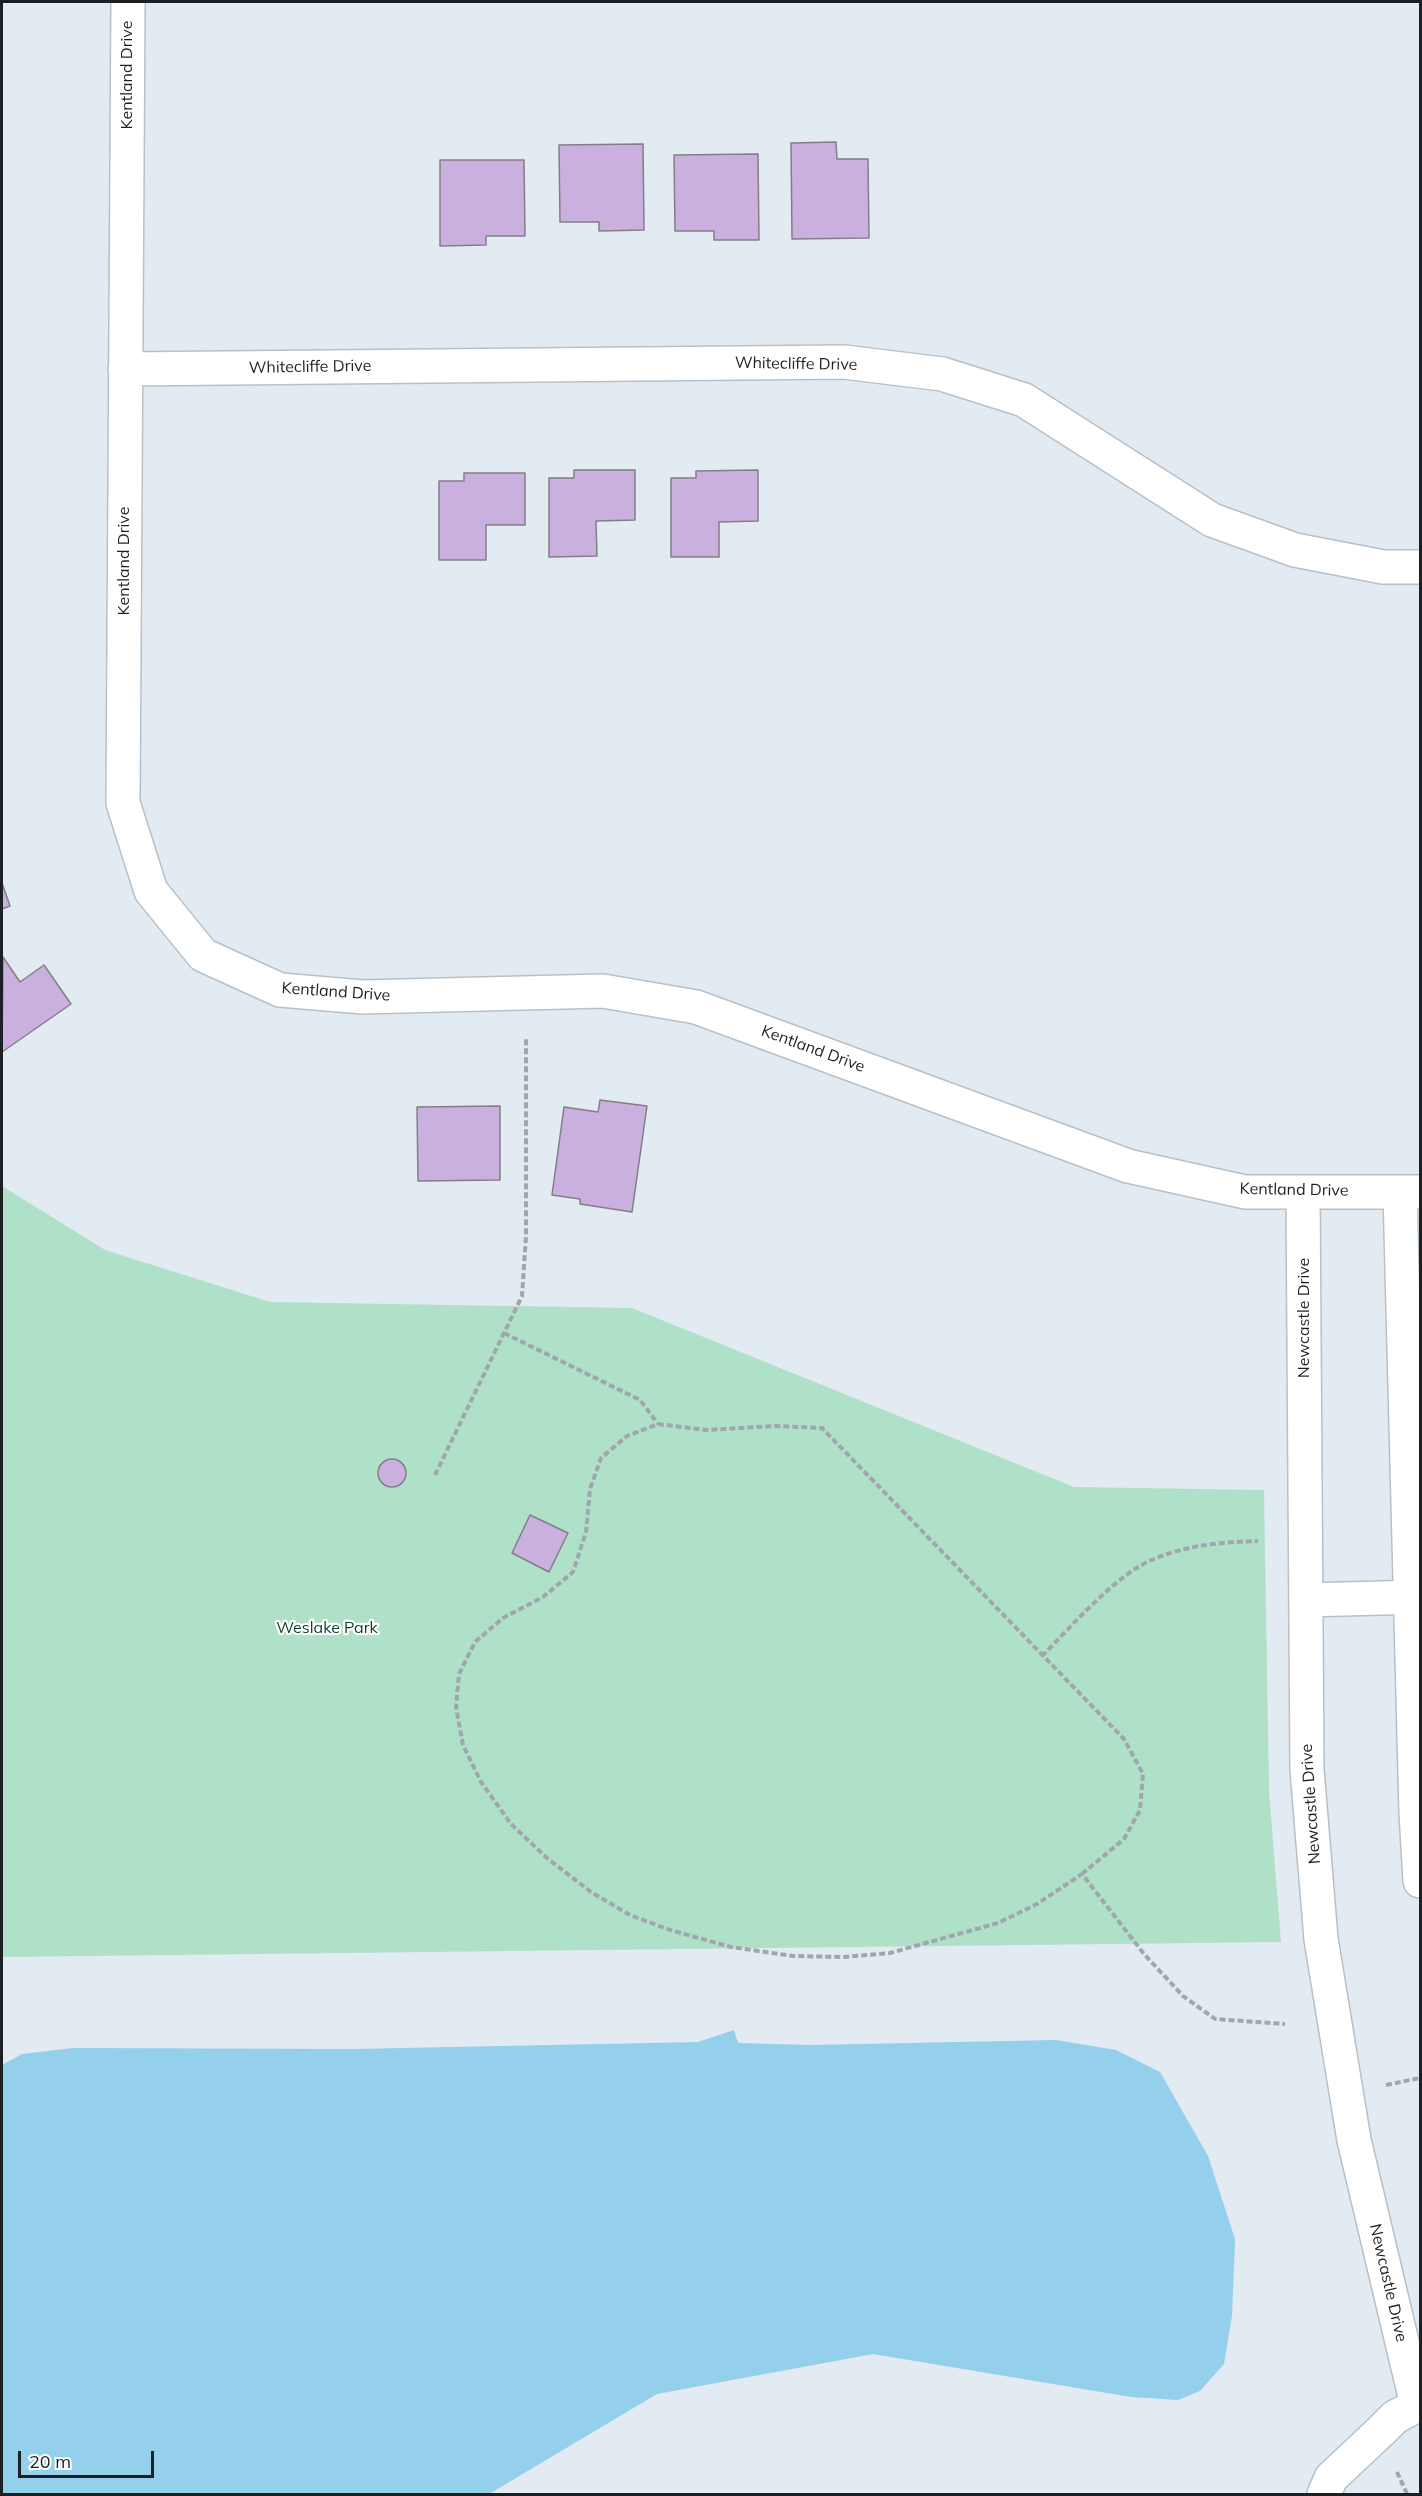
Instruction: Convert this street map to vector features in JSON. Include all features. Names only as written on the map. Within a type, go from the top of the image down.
[{"type":"street","name":"Kentland Drive","points":[[128,2],[123,803],[151,891],[203,955],[280,990],[363,997],[603,991],[696,1007],[1128,1166],[1245,1192],[1410,1192]]},
{"type":"street","name":"Whitecliffe Drive","points":[[125,369],[844,362],[942,374],[1024,400],[1212,520],[1295,550],[1383,567],[1420,567]]},
{"type":"street","name":"Newcastle Drive","points":[[1303,1192],[1307,1770],[1321,1939],[1354,2140],[1419,2405]]},
{"type":"street","points":[[1410,1192],[1416,1597],[1416,1813],[1420,1881]]},
{"type":"street","points":[[1306,1600],[1416,1597]]},
{"type":"street","points":[[1324,2494],[1331,2478],[1395,2417],[1419,2405]]},
{"type":"path","points":[[435,1475],[522,1296],[526,1236],[526,1038]]},
{"type":"path","points":[[504,1333],[640,1400],[658,1424]]},
{"type":"path","points":[[658,1424],[706,1430],[775,1426],[822,1428],[1042,1656],[1124,1739],[1143,1774],[1140,1810],[1124,1839],[1082,1875],[1037,1904],[998,1923],[890,1953],[844,1957],[793,1956],[731,1947],[670,1930],[630,1915],[591,1893],[547,1858],[511,1824],[481,1782],[463,1744],[456,1707],[459,1674],[475,1642],[503,1618],[543,1597],[573,1572],[586,1532],[590,1490],[602,1458],[627,1436],[658,1424]]},
{"type":"path","points":[[1042,1656],[1111,1587],[1151,1559],[1188,1548],[1226,1542],[1258,1541]]},
{"type":"path","points":[[1082,1875],[1144,1954],[1183,1996],[1215,2019],[1285,2024]]},
{"type":"path","points":[[1376,2087],[1420,2079]]},
{"type":"green space","name":"Weslake Park","points":[[2,1186],[105,1250],[270,1302],[632,1308],[1074,1487],[1264,1490],[1269,1791],[1281,1942],[2,1957]]},
{"type":"water","points":[[734,2030],[738,2043],[810,2045],[1056,2040],[1116,2050],[1160,2072],[1208,2156],[1235,2239],[1232,2316],[1224,2364],[1200,2391],[1178,2400],[1131,2397],[873,2354],[657,2394],[489,2494],[2,2494],[2,2065],[22,2054],[73,2048],[354,2049],[698,2042]]},
{"type":"building","points":[[836,142],[837,159],[868,159],[869,238],[792,239],[791,143]]},
{"type":"building","points":[[643,144],[644,230],[599,231],[599,222],[560,222],[559,145]]},
{"type":"building","points":[[758,154],[759,240],[714,240],[714,231],[675,231],[674,155]]},
{"type":"building","points":[[440,160],[524,160],[525,236],[486,236],[486,245],[440,246]]},
{"type":"building","points":[[574,470],[635,470],[635,520],[596,521],[597,556],[549,557],[549,478],[574,478]]},
{"type":"building","points":[[758,470],[758,521],[719,522],[719,557],[671,557],[671,478],[696,478],[696,471]]},
{"type":"building","points":[[464,473],[525,473],[525,525],[486,525],[486,560],[439,560],[439,481],[464,481]]},
{"type":"building","points":[[2,883],[10,906],[2,909]]},
{"type":"building","points":[[3,957],[20,982],[44,965],[71,1004],[2,1052]]},
{"type":"building","points":[[600,1100],[647,1106],[632,1212],[580,1204],[580,1199],[552,1195],[564,1107],[598,1112]]},
{"type":"building","points":[[500,1106],[500,1180],[418,1181],[417,1107]]},
{"type":"building","points":[[392,1459],[402,1463],[406,1473],[402,1483],[392,1487],[382,1483],[378,1473],[382,1463]]},
{"type":"building","points":[[530,1515],[568,1533],[549,1572],[512,1553]]}]
